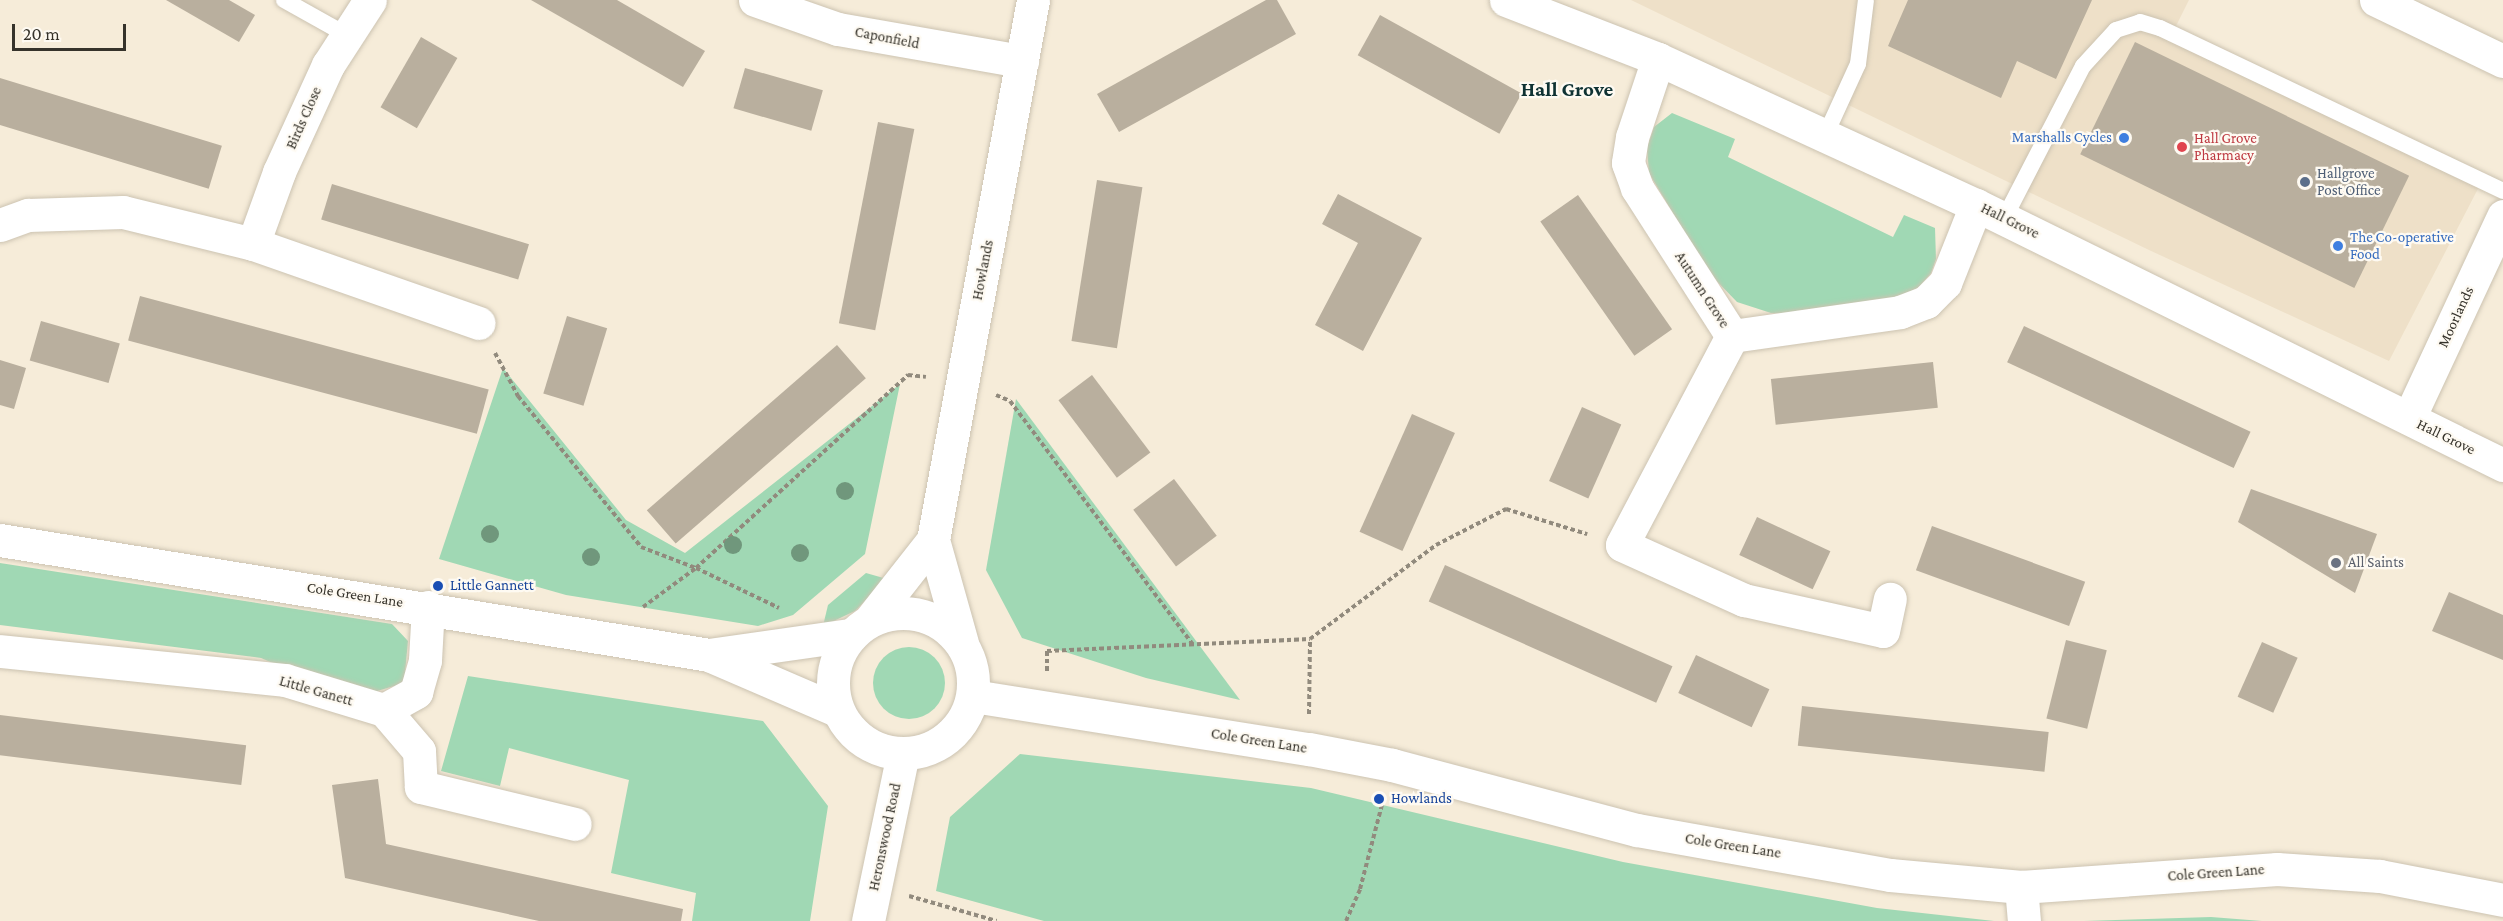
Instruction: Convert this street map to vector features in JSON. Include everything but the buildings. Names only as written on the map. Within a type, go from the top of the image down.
[{"type":"street","name":"Birds Close","points":[[253,244],[279,172],[328,65],[370,0]]},
{"type":"street","name":"Caponfield","points":[[755,0],[838,29],[1022,61]]},
{"type":"street","name":"Howlands","points":[[962,643],[933,540],[1033,0]]},
{"type":"street","name":"Hall Grove","points":[[1506,0],[1658,59],[1990,212],[2503,465]]},
{"type":"street","points":[[2376,0],[2503,61]]},
{"type":"street","name":"Autumn Grove","points":[[1658,59],[1632,137],[1629,163],[1637,189],[1732,336],[1900,312],[1926,302],[1945,283],[1990,212]]},
{"type":"street","points":[[0,225],[28,215],[123,212],[253,244],[479,322]]},
{"type":"street","name":"Moorlands","points":[[2409,418],[2503,216]]},
{"type":"street","points":[[1732,336],[1622,545],[1744,600],[1883,631],[1890,599]]},
{"type":"street","name":"Cole Green Lane","points":[[0,540],[428,607],[709,655],[837,710]]},
{"type":"street","name":"Howlands","points":[[860,627],[933,540]]},
{"type":"street","points":[[428,607],[425,660],[416,692],[384,710],[418,751],[421,787],[575,824]]},
{"type":"street","points":[[897,611],[922,614],[944,625],[962,643],[973,672],[973,696],[955,732],[929,748],[903,754],[887,752],[861,740],[837,710],[831,685],[835,666],[860,627],[897,611]]},
{"type":"street","name":"Cole Green Lane","points":[[709,655],[808,642],[860,627]]},
{"type":"street","name":"Little Ganett","points":[[0,651],[285,680],[384,710]]},
{"type":"street","name":"Cole Green Lane","points":[[973,696],[1309,748],[1392,765],[1637,830],[1890,875],[2021,887],[2277,869],[2380,876],[2503,900]]},
{"type":"street","name":"Heronswood Road","points":[[868,921],[903,754]]},
{"type":"street","points":[[2021,887],[2024,921]]},
{"type":"lane","points":[[284,0],[347,35]]},
{"type":"lane","points":[[1826,136],[1858,64],[1866,0]]},
{"type":"lane","points":[[1990,212],[2083,66],[2116,30],[2140,22],[2160,28],[2503,191]]},
{"type":"path","points":[[479,322],[518,396],[641,547],[696,568],[807,621],[808,642]]},
{"type":"path","points":[[605,636],[696,568],[908,375],[962,381],[1010,401],[1193,645]]},
{"type":"path","points":[[1046,706],[1047,651],[1310,639],[1436,545],[1506,509],[1622,545]]},
{"type":"path","points":[[1309,748],[1310,639]]},
{"type":"path","points":[[1346,921],[1360,889],[1392,765]]},
{"type":"path","points":[[874,886],[997,921]]},
{"type":"shaded area","points":[[1631,0],[2189,0],[2172,34],[2483,179],[2389,361],[2149,250]]},
{"type":"green space","points":[[1672,113],[1735,139],[1728,157],[1893,237],[1904,215],[1935,228],[1936,259],[1931,273],[1919,287],[1903,296],[1792,314],[1771,313],[1737,302],[1708,272],[1649,173],[1647,148],[1654,127]]},
{"type":"green space","points":[[503,368],[626,520],[685,553],[900,384],[865,554],[793,615],[758,626],[566,595],[439,559]]},
{"type":"green space","points":[[1016,399],[1240,700],[1146,678],[1022,638],[986,570]]},
{"type":"green space","points":[[0,563],[392,624],[408,641],[404,683],[354,698],[261,658],[0,625]]},
{"type":"green space","points":[[866,573],[887,579],[855,611],[823,626],[828,605]]},
{"type":"green space","points":[[909,647],[929,653],[939,663],[945,683],[939,703],[929,713],[909,719],[889,713],[879,703],[873,683],[879,663],[889,653]]},
{"type":"green space","points":[[468,676],[763,721],[828,806],[810,921],[692,921],[696,893],[611,873],[629,780],[509,748],[500,786],[441,771]]},
{"type":"green space","points":[[1020,754],[1311,788],[1623,862],[1877,908],[1994,921],[1044,921],[936,891],[950,817]]},
{"type":"green space","points":[[2211,917],[2262,921],[2084,921]]},
{"type":"place","name":"Marshalls Cycles","points":[[2124,138]]},
{"type":"place","name":"Hall Grove Pharmacy","points":[[2182,147]]},
{"type":"place","name":"Hallgrove Post Office","points":[[2305,182]]},
{"type":"place","name":"The Co-operative Food","points":[[2338,246]]},
{"type":"place","name":"All Saints","points":[[2336,563]]},
{"type":"place","name":"Little Gannett","points":[[438,586]]},
{"type":"place","name":"Howlands","points":[[1379,799]]},
{"type":"district","name":"Hall Grove","points":[[1567,89]]}]
